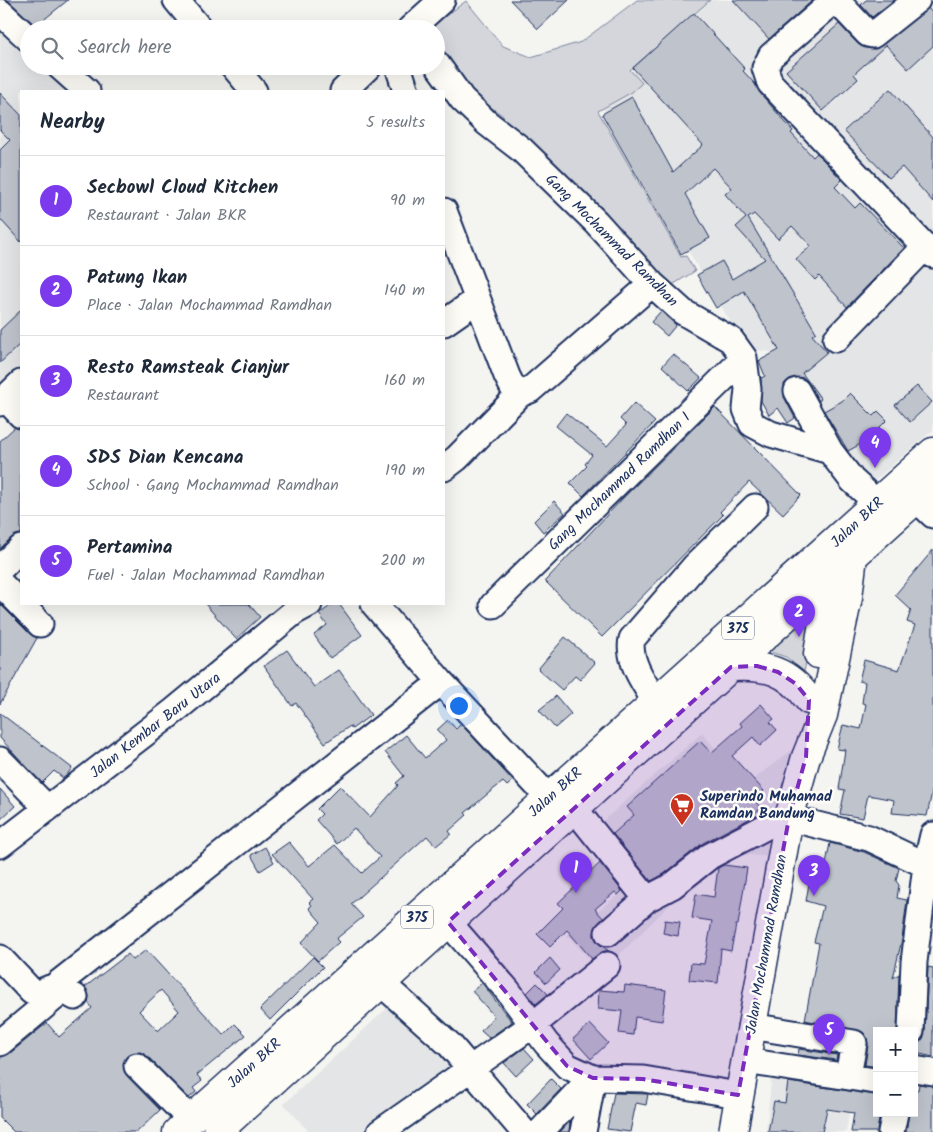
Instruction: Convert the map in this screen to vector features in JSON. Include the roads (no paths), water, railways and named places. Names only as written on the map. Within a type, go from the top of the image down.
[{"type":"main road","name":"Jalan BKR","points":[[848,545],[877,503],[933,452]]},
{"type":"main road","name":"Jalan BKR","points":[[184,1126],[656,702],[825,566],[848,545],[927,499]]},
{"type":"main road","name":"Jalan Mochammad Ramdhan","points":[[733,1132],[751,1026],[778,822],[823,714],[848,597],[848,545]]},
{"type":"main road","name":"Jalan BKR","points":[[217,1132],[731,667],[825,566]]},
{"type":"main road","name":"Jalan Mochammad Ramdhan","points":[[806,757],[805,725],[810,700],[825,566]]},
{"type":"main road","points":[[731,667],[757,666],[778,672],[796,684],[810,700]]},
{"type":"street","points":[[176,0],[193,20]]},
{"type":"street","points":[[420,20],[442,0]]},
{"type":"street","points":[[836,339],[929,251],[770,83],[765,68],[771,56],[835,0],[868,34],[874,35],[917,0]]},
{"type":"street","points":[[0,12],[20,31]]},
{"type":"street","points":[[69,75],[86,90]]},
{"type":"street","points":[[241,75],[253,90]]},
{"type":"street","points":[[344,90],[360,75]]},
{"type":"street","points":[[401,75],[406,90]]},
{"type":"street","name":"Gang Mochammad Ramdhan","points":[[445,75],[462,99],[487,123],[522,150],[596,222],[652,284],[683,312],[731,340],[744,358]]},
{"type":"street","points":[[445,214],[510,383],[514,390],[520,394]]},
{"type":"street","points":[[445,467],[457,458],[520,394],[530,390],[652,284]]},
{"type":"street","points":[[445,322],[477,300]]},
{"type":"street","points":[[744,358],[748,389],[746,409],[752,424],[770,434],[830,451]]},
{"type":"street","name":"Gang Mochammad Ramdhan I","points":[[493,605],[744,358]]},
{"type":"street","points":[[796,391],[830,451],[852,480],[877,503]]},
{"type":"street","points":[[656,702],[638,672],[630,648],[632,640],[695,566],[755,507]]},
{"type":"street","points":[[0,569],[20,549]]},
{"type":"street","points":[[0,583],[20,604]]},
{"type":"street","points":[[21,605],[40,624]]},
{"type":"street","name":"Jalan Kembar Baru Utara","points":[[0,845],[174,711],[294,612],[306,605]]},
{"type":"street","points":[[375,605],[441,682],[548,798]]},
{"type":"street","points":[[0,958],[32,992],[38,993],[55,986],[441,682]]},
{"type":"street","points":[[0,760],[46,808]]},
{"type":"street","points":[[574,808],[647,899]]},
{"type":"street","points":[[608,933],[647,899],[672,886],[710,856],[778,822],[869,838],[929,870]]},
{"type":"street","points":[[911,1027],[914,962],[933,835]]},
{"type":"street","points":[[448,922],[534,1024],[558,1058],[568,1066],[590,1077],[643,1079],[738,1095]]},
{"type":"street","points":[[380,1132],[534,1024],[607,965]]},
{"type":"street","points":[[381,983],[450,1045],[524,1132]]},
{"type":"street","points":[[0,1043],[61,992],[66,992],[75,997]]},
{"type":"street","points":[[751,1026],[854,1043],[848,1076]]},
{"type":"street","points":[[744,1061],[873,1081]]},
{"type":"street","points":[[137,1066],[184,1126]]},
{"type":"street","points":[[918,1070],[933,1072]]},
{"type":"street","points":[[540,1132],[590,1077]]},
{"type":"street","points":[[583,1132],[590,1077]]},
{"type":"street","points":[[891,1132],[894,1117]]},
{"type":"place","name":"SDS Dian Kencana","points":[[875,468]]},
{"type":"place","name":"Patung Ikan","points":[[799,637]]},
{"type":"place","name":"Superindo Muhamad Ramdan Bandung","points":[[682,826]]},
{"type":"place","name":"Secbowl Cloud Kitchen","points":[[576,893]]},
{"type":"place","name":"Resto Ramsteak Cianjur","points":[[814,896]]},
{"type":"place","name":"Pertamina","points":[[829,1055]]}]
